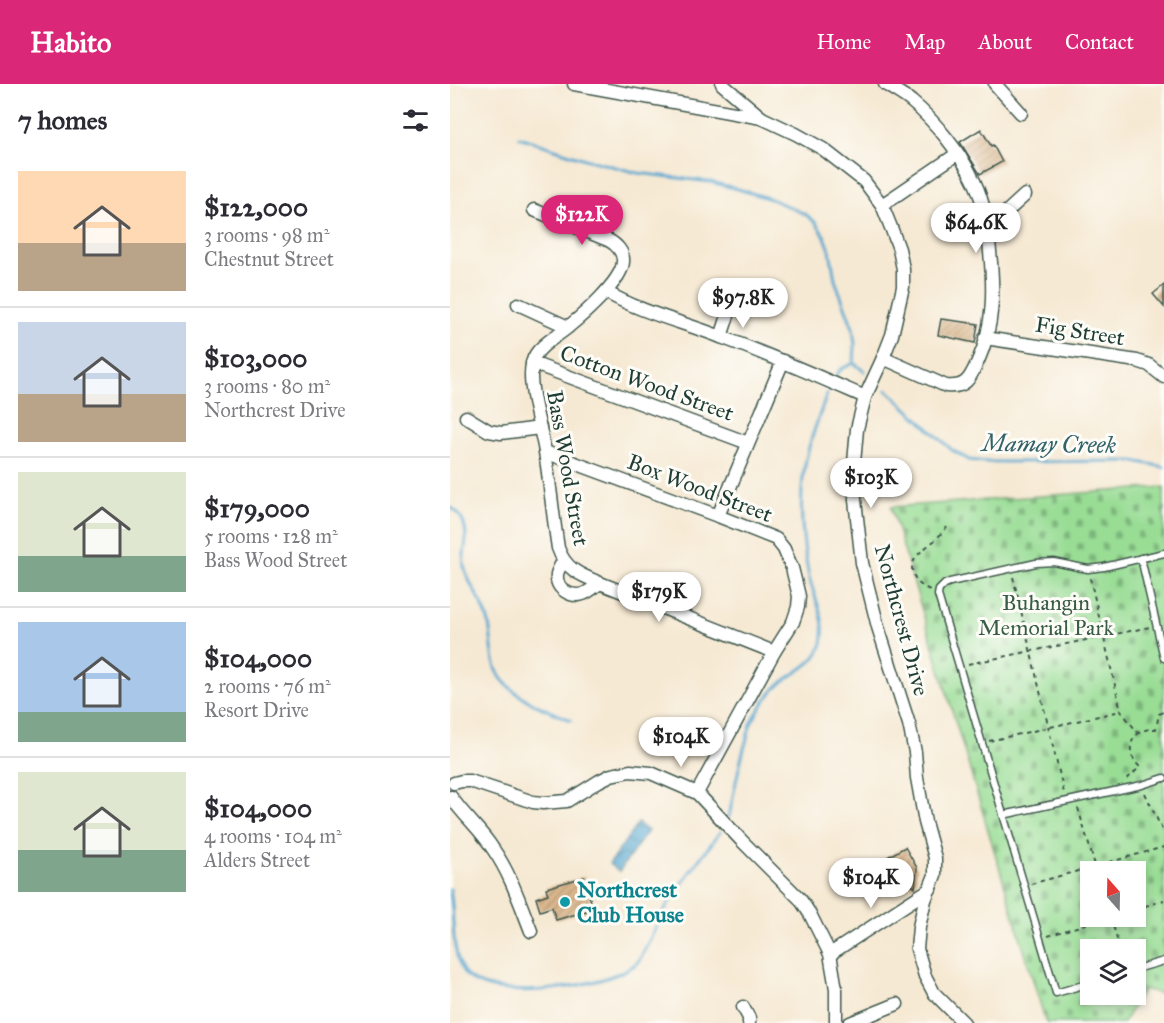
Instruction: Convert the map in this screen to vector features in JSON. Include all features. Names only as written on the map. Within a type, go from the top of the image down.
[{"type":"street","points":[[574,84],[762,118]]},
{"type":"street","name":"Northcrest Drive","points":[[722,84],[762,118],[823,150],[864,181],[882,205],[903,269],[903,287],[892,335],[865,397],[857,429],[854,463],[855,500],[862,563],[878,627],[909,724],[925,822],[935,858],[935,875],[919,927],[917,950],[925,976],[934,993],[964,1023]]},
{"type":"street","points":[[883,358],[946,386],[957,387],[965,383],[971,376],[982,352],[992,307],[993,283],[984,207],[974,179],[939,129],[911,101],[885,84]]},
{"type":"street","points":[[995,84],[1021,113]]},
{"type":"street","points":[[882,205],[957,154]]},
{"type":"street","points":[[988,229],[1025,195]]},
{"type":"street","name":"Bass Wood Street","points":[[534,210],[615,244],[623,261],[621,270],[606,292],[548,342],[537,353],[532,363],[532,392],[545,452],[558,548],[563,561],[578,573],[600,583],[774,652]]},
{"type":"street","points":[[721,337],[737,288]]},
{"type":"street","points":[[606,292],[630,304],[783,361],[865,397]]},
{"type":"street","points":[[518,304],[568,327]]},
{"type":"street","name":"Fig Street","points":[[985,338],[1137,361],[1149,365],[1164,377]]},
{"type":"street","points":[[718,516],[783,361]]},
{"type":"street","name":"Cotton Wood Street","points":[[532,363],[748,443]]},
{"type":"street","points":[[466,417],[480,427],[495,432],[540,428]]},
{"type":"street","name":"Box Wood Street","points":[[545,452],[776,539],[784,549],[792,568],[799,596],[793,622],[697,792]]},
{"type":"street","points":[[563,561],[557,576],[558,582],[566,592],[580,595],[600,583]]},
{"type":"street","points":[[531,931],[495,852],[451,797],[456,790],[452,781],[470,781],[533,802],[555,803],[567,801],[611,775],[630,771],[651,773],[697,792],[800,899],[830,954],[836,989],[836,1023]]},
{"type":"street","points":[[830,954],[930,889]]},
{"type":"street","points":[[850,1023],[897,1004]]},
{"type":"street","points":[[743,1007],[749,1023]]},
{"type":"lane","points":[[1080,986],[1056,993],[938,595],[941,586],[950,582],[1036,562],[1054,562],[1088,569],[1164,552]]},
{"type":"lane","points":[[1141,558],[1164,658]]},
{"type":"lane","points":[[1003,815],[1121,790],[1164,778]]},
{"type":"lane","points":[[1146,966],[1164,961]]},
{"type":"path","points":[[939,590],[921,586],[913,576],[912,569],[917,555],[936,540],[947,527]]},
{"type":"path","points":[[1011,568],[1066,802]]},
{"type":"path","points":[[1088,569],[1121,711],[1138,734]]},
{"type":"path","points":[[960,666],[1156,626]]},
{"type":"path","points":[[982,742],[1121,711]]},
{"type":"path","points":[[1121,790],[1128,778],[1140,766],[1135,762],[1130,750],[1134,738],[1146,729],[1156,729],[1159,714],[1164,712]]},
{"type":"path","points":[[1142,785],[1164,834]]},
{"type":"path","points":[[1076,800],[1094,861]]},
{"type":"path","points":[[1110,861],[1164,847]]},
{"type":"path","points":[[1024,886],[1080,869]]},
{"type":"path","points":[[1146,906],[1164,900]]},
{"type":"path","points":[[1040,939],[1080,927]]},
{"type":"green space","name":"Buhangin Memorial Park","points":[[1164,487],[1164,995],[1146,990],[1146,939],[1080,939],[1080,1005],[1134,1005],[1123,1023],[1046,1023],[891,507]]},
{"type":"water","points":[[638,823],[648,831],[619,872],[609,864]]},
{"type":"building","points":[[981,129],[1002,162],[980,174],[960,142]]},
{"type":"building","points":[[1164,285],[1164,307],[1153,294]]},
{"type":"building","points":[[941,319],[978,324],[975,343],[938,335]]},
{"type":"building","points":[[905,847],[917,868],[915,888],[884,859]]},
{"type":"building","name":"Northcrest Club House","points":[[584,877],[593,909],[556,920],[552,907],[540,911],[536,898],[548,894],[546,888]]},
{"type":"waterway","points":[[519,137],[585,159],[638,173],[711,182],[738,189],[771,199],[805,214],[816,223],[830,250],[835,280],[853,328],[854,363]]},
{"type":"waterway","name":"Mamay Creek","points":[[854,363],[864,371]]},
{"type":"waterway","points":[[836,375],[841,369],[854,363]]},
{"type":"waterway","name":"Mamay Creek","points":[[887,390],[952,450],[969,460],[985,462],[1133,461],[1164,467]]},
{"type":"waterway","points":[[729,817],[738,770],[752,722],[772,692],[810,662],[822,643],[823,625],[810,581],[802,528],[802,484],[807,455],[827,394]]},
{"type":"waterway","points":[[450,507],[460,516],[464,524],[466,538],[464,566],[488,620],[497,672],[508,686],[524,698],[571,720]]},
{"type":"waterway","points":[[450,889],[455,944],[464,973],[478,983],[498,989],[523,991],[577,985],[623,972],[637,963],[673,896],[720,832]]},
{"type":"place","name":"Northcrest Club House","points":[[565,902]]}]
